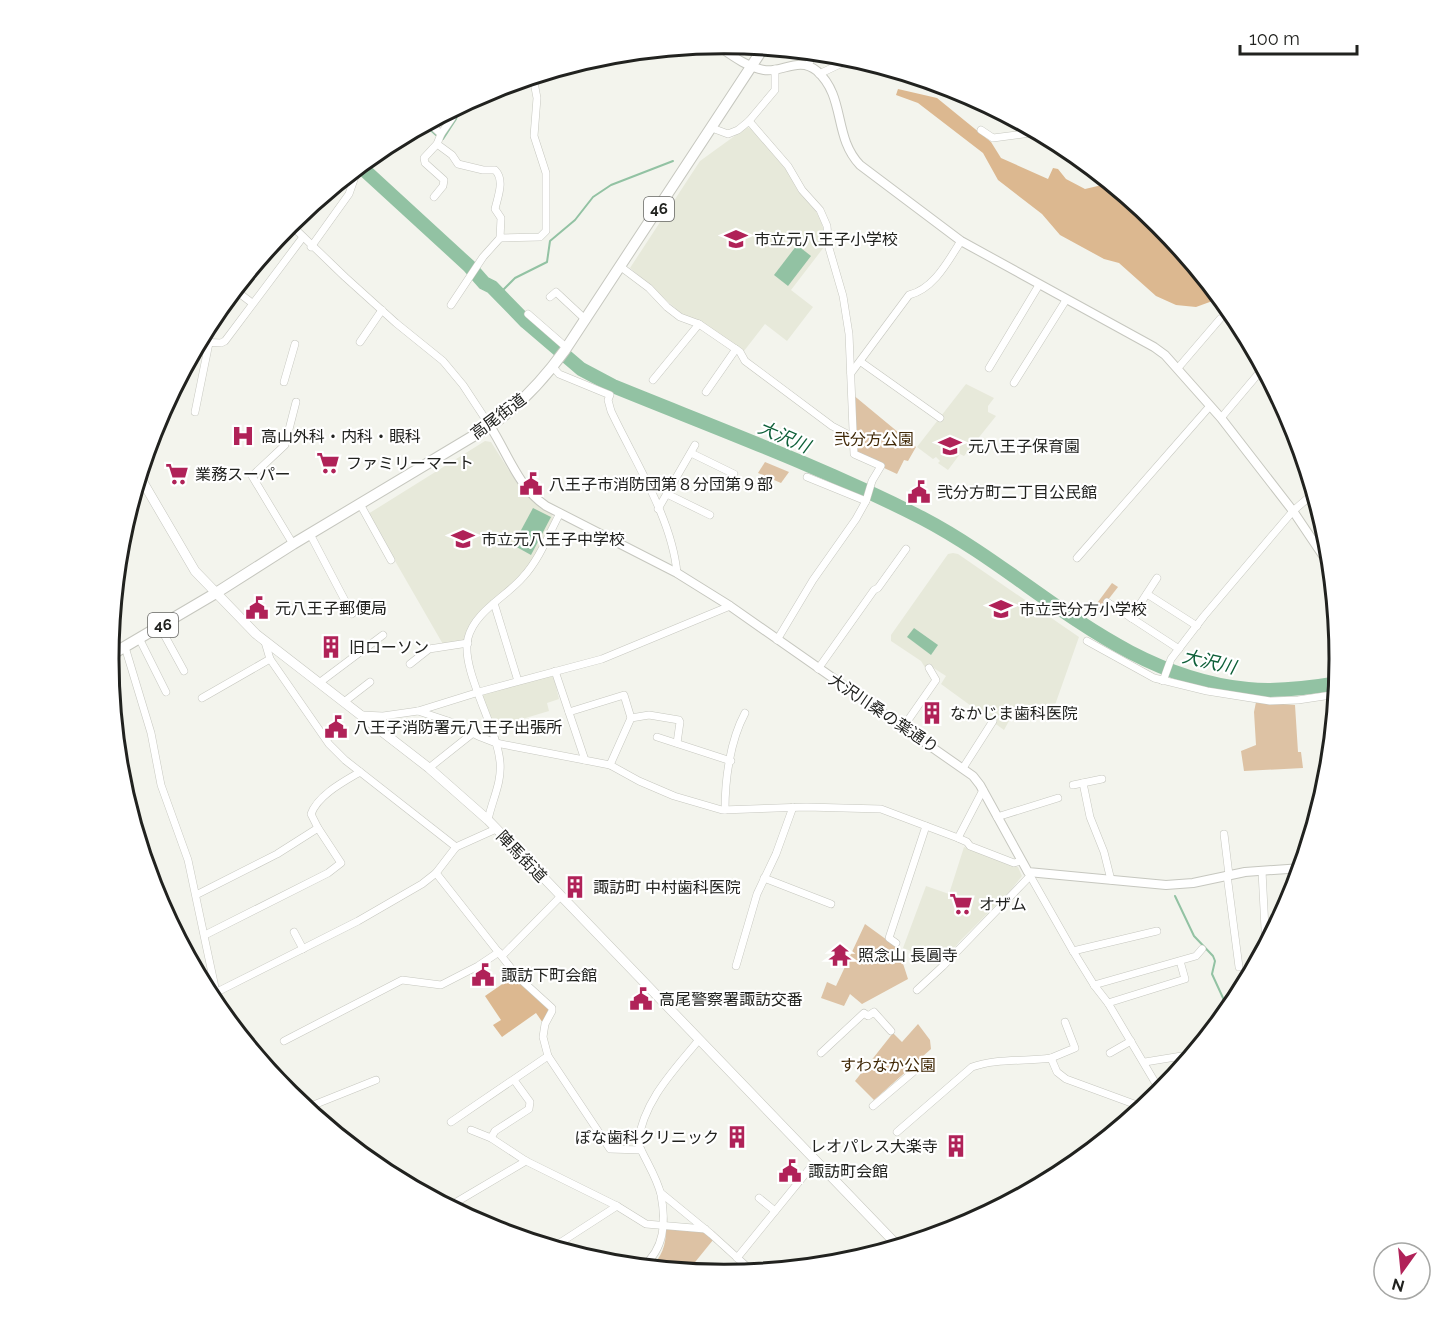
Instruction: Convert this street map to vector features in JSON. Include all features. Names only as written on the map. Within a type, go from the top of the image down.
[{"type":"main road","name":"高尾街道","points":[[120,649],[490,426],[513,408],[555,364],[566,349],[759,55]]},
{"type":"main road","name":"陣馬街道","points":[[145,486],[195,571],[216,593],[265,642],[429,768],[488,820],[698,1041],[893,1241]]},
{"type":"street","points":[[730,54],[751,66],[768,71],[788,65],[808,66],[819,74],[834,95],[845,144],[852,156],[961,241],[1154,347],[1178,368],[1221,418],[1293,511],[1321,552]]},
{"type":"street","points":[[808,66],[810,60]]},
{"type":"street","points":[[819,74],[838,65]]},
{"type":"street","points":[[712,128],[728,134],[738,130],[749,121],[775,90],[776,69]]},
{"type":"street","points":[[500,238],[540,237],[546,231],[546,173],[534,136],[537,98],[534,85]]},
{"type":"street","points":[[434,197],[443,186],[444,180],[425,163],[424,158],[437,144],[451,119]]},
{"type":"street","points":[[749,121],[788,166],[802,190],[820,210],[827,226],[829,248],[843,296],[849,333],[855,454],[881,466],[870,486],[866,500],[813,580],[777,640]]},
{"type":"street","points":[[435,128],[441,134]]},
{"type":"street","points":[[981,130],[993,138],[1026,134]]},
{"type":"street","points":[[437,144],[452,155],[458,164],[483,170],[495,170],[501,179],[495,209],[501,218],[500,238],[483,257],[451,305]]},
{"type":"street","points":[[311,247],[348,194],[354,180]]},
{"type":"street","points":[[297,231],[311,247],[443,361],[463,385],[490,426]]},
{"type":"street","points":[[210,343],[225,341],[303,237]]},
{"type":"street","points":[[851,373],[909,295],[920,292],[942,270],[961,241]]},
{"type":"street","points":[[621,267],[649,288],[680,317],[699,324],[736,349],[753,368],[832,426],[853,437]]},
{"type":"street","points":[[989,368],[1039,285]]},
{"type":"street","points":[[550,297],[556,292],[586,320]]},
{"type":"street","points":[[242,295],[252,303]]},
{"type":"street","points":[[1014,383],[1066,300]]},
{"type":"street","points":[[360,342],[382,310]]},
{"type":"street","points":[[528,314],[566,349]]},
{"type":"street","points":[[1178,368],[1220,319]]},
{"type":"street","points":[[653,380],[699,324]]},
{"type":"street","points":[[284,382],[296,344]]},
{"type":"street","points":[[195,412],[209,345]]},
{"type":"street","points":[[706,392],[736,349]]},
{"type":"street","points":[[861,362],[940,417]]},
{"type":"street","points":[[555,364],[559,374],[610,395],[608,400],[611,411],[658,509],[675,557],[676,573]]},
{"type":"street","points":[[1221,418],[1258,374]]},
{"type":"street","points":[[293,544],[252,476],[285,445],[297,402]]},
{"type":"street","points":[[1077,558],[1210,406]]},
{"type":"street","name":"大沢川桑の葉通り","points":[[490,426],[525,487],[535,498],[676,573],[730,606],[973,776],[1029,874]]},
{"type":"street","points":[[658,509],[695,445]]},
{"type":"street","points":[[691,453],[734,474]]},
{"type":"street","points":[[807,477],[866,500]]},
{"type":"street","points":[[667,494],[710,515]]},
{"type":"street","points":[[1164,679],[1170,662],[1197,626],[1293,511],[1308,498]]},
{"type":"street","points":[[360,504],[391,560]]},
{"type":"street","points":[[488,820],[491,804],[500,784],[500,763],[496,743],[468,658],[468,643],[473,627],[494,603],[524,577],[560,513]]},
{"type":"street","points":[[310,534],[352,614]]},
{"type":"street","points":[[818,669],[906,549]]},
{"type":"street","points":[[1131,618],[1157,578]]},
{"type":"street","points":[[1147,594],[1197,626]]},
{"type":"street","points":[[1107,602],[1179,649]]},
{"type":"street","points":[[494,603],[518,681]]},
{"type":"street","points":[[362,715],[396,715],[418,711],[478,692],[602,659],[730,606]]},
{"type":"street","points":[[160,627],[184,671]]},
{"type":"street","points":[[319,683],[382,635]]},
{"type":"street","points":[[139,638],[166,692]]},
{"type":"street","points":[[1087,641],[1154,678],[1207,691],[1270,701],[1329,695]]},
{"type":"street","points":[[265,642],[270,659],[329,744],[360,772],[456,847]]},
{"type":"street","points":[[410,664],[429,649],[468,643]]},
{"type":"street","points":[[125,646],[151,733],[161,785],[188,860],[216,986]]},
{"type":"street","points":[[202,698],[270,659]]},
{"type":"street","points":[[904,726],[936,680],[929,668]]},
{"type":"street","points":[[555,671],[585,760]]},
{"type":"street","points":[[344,702],[370,682]]},
{"type":"street","points":[[569,712],[624,695],[631,718],[610,765]]},
{"type":"street","points":[[418,711],[454,723],[496,743],[610,765],[674,796],[725,810],[793,807],[881,809],[958,838],[967,842],[969,846],[1014,863],[1021,861]]},
{"type":"street","points":[[725,810],[737,728],[745,713]]},
{"type":"street","points":[[631,718],[649,715],[679,720],[677,743]]},
{"type":"street","points":[[963,768],[993,721]]},
{"type":"street","points":[[429,768],[473,734]]},
{"type":"street","points":[[657,737],[731,761]]},
{"type":"street","points":[[205,934],[328,873],[341,863],[311,814],[313,807],[336,786],[360,772]]},
{"type":"street","points":[[1073,785],[1102,779]]},
{"type":"street","points":[[1083,783],[1090,817],[1104,852],[1111,880]]},
{"type":"street","points":[[958,838],[983,790]]},
{"type":"street","points":[[997,817],[1058,798]]},
{"type":"street","points":[[736,966],[764,878],[776,854],[793,807]]},
{"type":"street","points":[[896,943],[889,938],[926,826]]},
{"type":"street","points":[[196,895],[277,854],[318,828]]},
{"type":"street","points":[[219,991],[358,921],[423,884],[436,873],[456,847],[496,829]]},
{"type":"street","points":[[1224,834],[1228,875],[1238,921],[1240,967]]},
{"type":"street","points":[[1029,874],[1166,885],[1184,884],[1228,875],[1292,869]]},
{"type":"street","points":[[1262,871],[1265,932]]},
{"type":"street","points":[[436,873],[518,977],[552,1008],[545,1024],[543,1037],[548,1056],[610,1149],[641,1150]]},
{"type":"street","points":[[1029,874],[1073,951],[1108,1003],[1157,1084]]},
{"type":"street","points":[[917,990],[943,966],[1029,874]]},
{"type":"street","points":[[764,878],[831,904]]},
{"type":"street","points":[[284,1041],[402,981],[441,985],[478,966],[500,954],[561,896]]},
{"type":"street","points":[[1073,951],[1157,931]]},
{"type":"street","points":[[294,932],[303,949]]},
{"type":"street","points":[[1094,985],[1196,956],[1202,949]]},
{"type":"street","points":[[1108,1003],[1185,979],[1180,961]]},
{"type":"street","points":[[821,1053],[864,1013],[868,1016],[874,1012],[891,1031]]},
{"type":"street","points":[[897,1132],[972,1067],[983,1063],[1028,1062],[1051,1058],[1075,1048],[1065,1022]]},
{"type":"street","points":[[651,1261],[659,1250],[663,1225],[661,1193],[638,1143],[639,1134],[660,1087],[698,1041]]},
{"type":"street","points":[[1110,1053],[1131,1041]]},
{"type":"street","points":[[451,1122],[548,1056]]},
{"type":"street","points":[[1145,1062],[1183,1056]]},
{"type":"street","points":[[1051,1058],[1057,1072],[1066,1079],[1135,1104]]},
{"type":"street","points":[[873,1106],[925,1062]]},
{"type":"street","points":[[315,1105],[376,1080]]},
{"type":"street","points":[[491,1138],[495,1131],[529,1109],[530,1102],[514,1080]]},
{"type":"street","points":[[471,1130],[491,1138],[526,1161],[617,1206],[646,1224],[705,1229]]},
{"type":"street","points":[[456,1202],[526,1161]]},
{"type":"street","points":[[737,1258],[815,1162]]},
{"type":"street","points":[[661,1193],[744,1265]]},
{"type":"street","points":[[759,1198],[775,1211]]},
{"type":"street","points":[[561,1242],[617,1206]]},
{"type":"shaded area","points":[[898,89],[937,98],[991,142],[1001,158],[1048,179],[1053,168],[1058,169],[1066,179],[1085,189],[1101,185],[1153,231],[1180,260],[1212,301],[1196,307],[1176,305],[1156,296],[1119,263],[1104,259],[1060,235],[1042,214],[998,180],[983,153],[918,103],[896,95]]},
{"type":"shaded area","name":"市立元八王子小学校","points":[[747,127],[785,168],[798,191],[815,210],[824,232],[824,247],[791,290],[813,307],[787,341],[765,324],[744,351],[702,322],[683,315],[630,268],[700,161]]},
{"type":"shaded area","points":[[797,245],[811,256],[788,286],[774,275]]},
{"type":"shaded area","points":[[966,384],[994,398],[988,406],[988,412],[996,416],[964,456],[960,454],[948,470],[938,463],[940,461],[936,457],[933,459],[917,447]]},
{"type":"shaded area","name":"市立元八王子中学校","points":[[485,441],[491,442],[522,491],[535,503],[552,513],[553,519],[533,559],[522,575],[482,609],[470,624],[464,641],[444,646],[368,514]]},
{"type":"shaded area","points":[[533,508],[551,517],[531,555],[513,545]]},
{"type":"shaded area","points":[[948,554],[958,554],[1079,637],[1049,722],[1016,708],[1004,730],[941,684],[946,676],[932,667],[926,669],[921,661],[891,641],[891,635]]},
{"type":"shaded area","points":[[914,628],[938,645],[931,655],[907,637]]},
{"type":"shaded area","points":[[549,675],[554,678],[559,699],[547,703],[549,711],[492,726],[482,697],[485,693]]},
{"type":"shaded area","points":[[964,847],[1018,867],[1022,876],[942,963],[903,948],[926,886],[949,894]]},
{"type":"shaded area","points":[[514,976],[549,1009],[543,1023],[536,1013],[502,1037],[493,1025],[501,1020],[485,996]]},
{"type":"green space","name":"弐分方公園","points":[[852,394],[916,447],[908,461],[904,460],[897,474],[854,454]]},
{"type":"green space","points":[[765,462],[789,472],[781,483],[758,473]]},
{"type":"green space","points":[[1112,583],[1118,587],[1097,614],[1092,610]]},
{"type":"green space","points":[[1256,702],[1295,705],[1298,752],[1301,752],[1303,768],[1244,771],[1241,751],[1256,745],[1254,712]]},
{"type":"green space","points":[[865,924],[898,948],[908,979],[862,1004],[850,994],[844,1006],[821,998],[827,982],[836,986]]},
{"type":"green space","name":"すわなか公園","points":[[918,1024],[930,1040],[931,1049],[914,1064],[910,1061],[906,1066],[909,1069],[874,1100],[855,1081],[893,1033],[902,1042]]},
{"type":"green space","points":[[666,1229],[703,1232],[713,1240],[693,1264],[656,1261],[665,1240]]},
{"type":"waterway","points":[[443,139],[457,116]]},
{"type":"waterway","points":[[431,130],[436,135]]},
{"type":"waterway","points":[[498,295],[515,278],[547,262],[550,241],[575,220],[593,197],[611,185],[673,161]]},
{"type":"waterway","name":"大沢川","points":[[366,172],[469,266],[484,283],[492,287],[526,322],[581,369],[613,386],[807,465],[922,518],[962,541],[1077,620],[1157,665],[1201,680],[1248,689],[1294,689],[1329,684]]},
{"type":"waterway","points":[[1175,896],[1194,936],[1213,956],[1215,961],[1212,974],[1224,1001]]},
{"type":"place","name":"市立元八王子小学校","points":[[736,239]]},
{"type":"place","name":"高山外科・内科・眼科","points":[[243,436]]},
{"type":"place","name":"元八王子保育園","points":[[950,446]]},
{"type":"place","name":"ファミリーマート","points":[[328,463]]},
{"type":"place","name":"業務スーパー","points":[[177,474]]},
{"type":"place","name":"八王子市消防団第８分団第９部","points":[[531,484]]},
{"type":"place","name":"弐分方町二丁目公民館","points":[[919,492]]},
{"type":"place","name":"市立元八王子中学校","points":[[463,539]]},
{"type":"place","name":"元八王子郵便局","points":[[257,608]]},
{"type":"place","name":"市立弐分方小学校","points":[[1001,609]]},
{"type":"place","name":"旧ローソン","points":[[331,647]]},
{"type":"place","name":"なかじま歯科医院","points":[[932,713]]},
{"type":"place","name":"八王子消防署元八王子出張所","points":[[336,727]]},
{"type":"place","name":"諏訪町 中村歯科医院","points":[[575,887]]},
{"type":"place","name":"オザム","points":[[961,904]]},
{"type":"place","name":"照念山 長圓寺","points":[[840,955]]},
{"type":"place","name":"諏訪下町会館","points":[[483,975]]},
{"type":"place","name":"高尾警察署諏訪交番","points":[[641,999]]},
{"type":"place","name":"ぽな歯科クリニック","points":[[737,1137]]},
{"type":"place","name":"レオパレス大楽寺","points":[[956,1146]]},
{"type":"place","name":"諏訪町会館","points":[[790,1171]]}]
